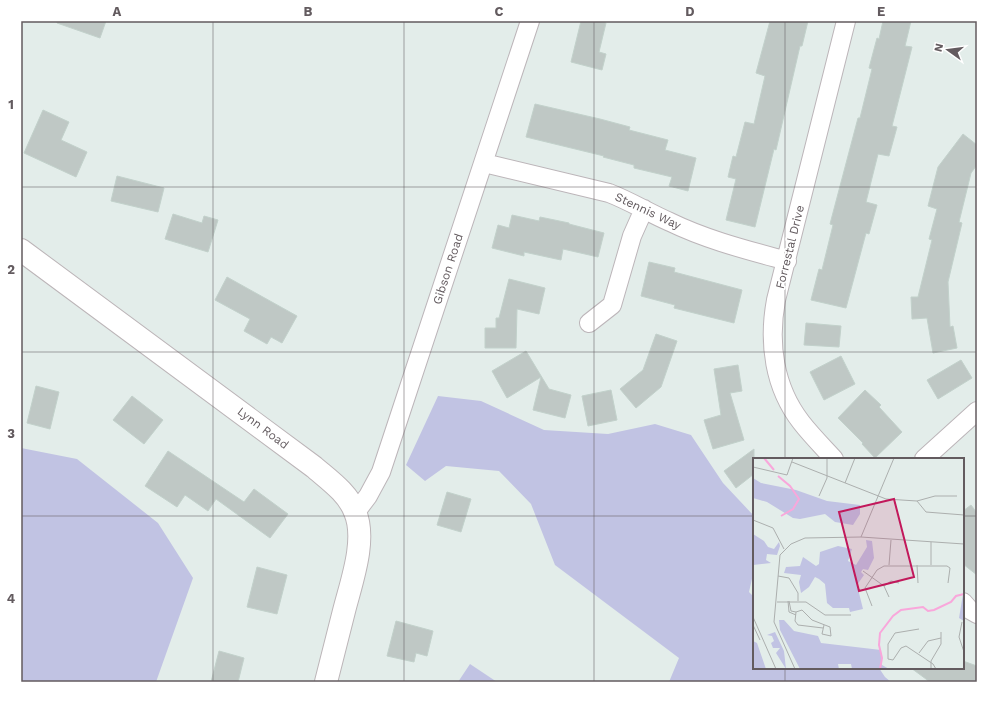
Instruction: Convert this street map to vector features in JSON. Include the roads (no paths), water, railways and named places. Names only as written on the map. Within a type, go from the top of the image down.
[{"type":"street","name":"Gibson Road","points":[[356,512],[368,496],[381,472],[530,21]]},
{"type":"street","name":"Forrestal Drive","points":[[833,458],[802,423],[793,410],[780,383],[775,364],[772,330],[773,318],[846,21]]},
{"type":"street","name":"Stennis Way","points":[[484,163],[609,193],[670,222],[718,242],[787,260]]},
{"type":"street","points":[[589,323],[612,305],[632,236],[644,209]]},
{"type":"street","name":"Lynn Road","points":[[21,250],[314,467],[348,499],[356,512],[359,525],[359,534],[355,566],[326,682]]},
{"type":"street","points":[[925,458],[977,411]]},
{"type":"street","points":[[964,603],[970,610],[977,614]]}]
